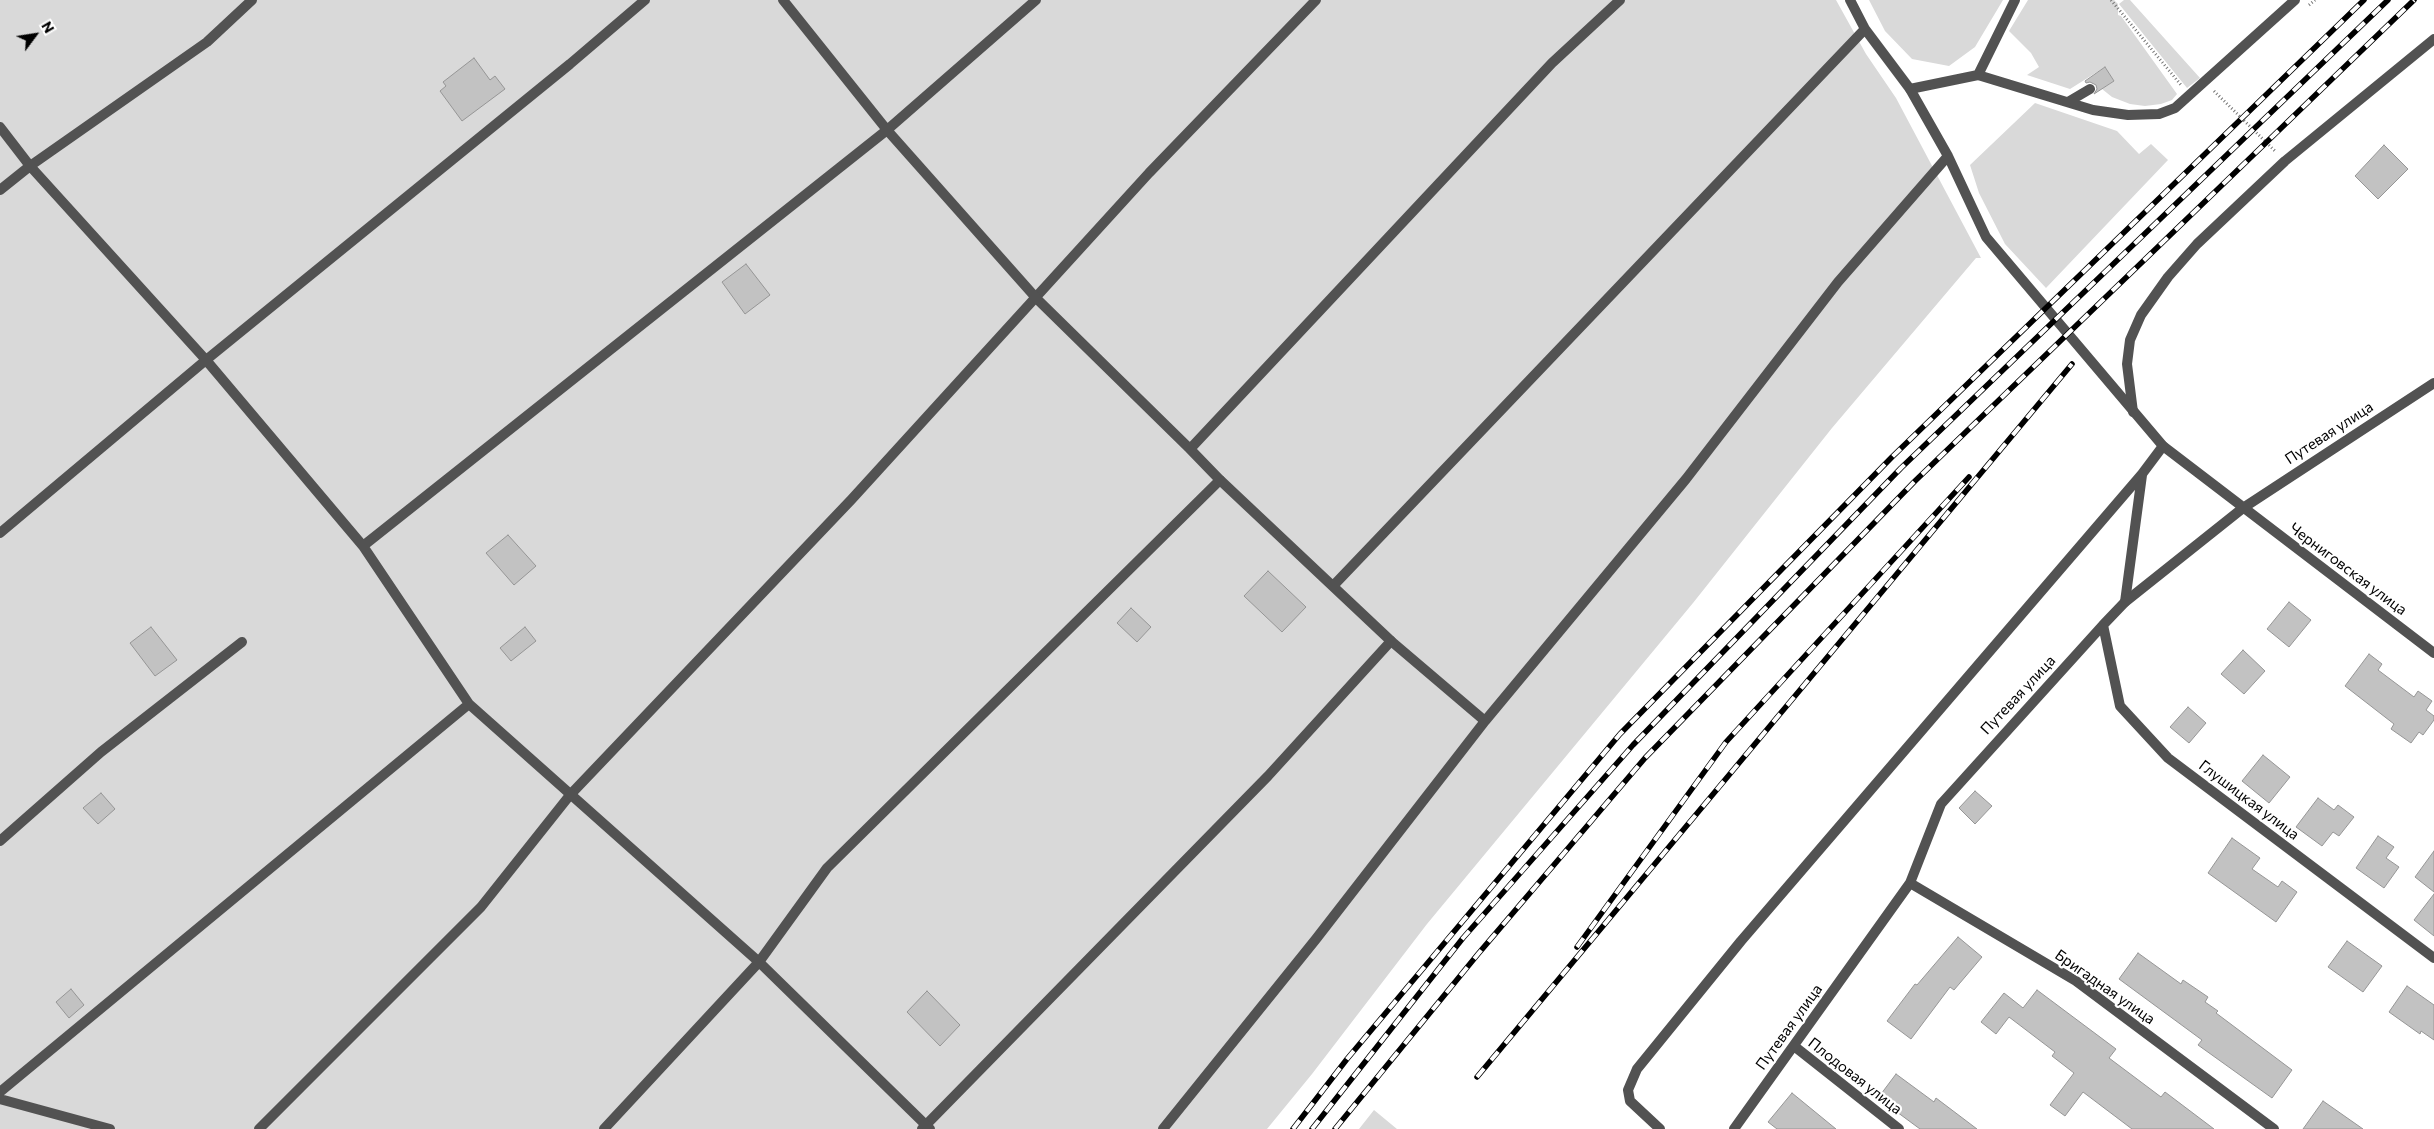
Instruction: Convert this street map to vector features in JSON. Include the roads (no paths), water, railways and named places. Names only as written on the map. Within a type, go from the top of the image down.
[{"type":"street","points":[[0,190],[30,166],[207,42],[252,0]]},
{"type":"street","points":[[0,533],[206,360],[570,64],[645,0]]},
{"type":"street","points":[[783,0],[888,130],[1036,299],[1190,448],[1220,480],[1391,642],[1485,720]]},
{"type":"street","points":[[363,546],[888,130],[1036,0]]},
{"type":"street","points":[[259,1129],[481,907],[570,795],[851,500],[1150,173],[1316,0]]},
{"type":"street","points":[[1190,448],[1552,63],[1620,0]]},
{"type":"street","name":"Черниговская улица","points":[[1850,0],[1865,29],[1910,89],[1948,156],[1986,237],[2163,446],[2434,653]]},
{"type":"street","points":[[1978,75],[2015,0]]},
{"type":"street","points":[[1910,89],[1978,75],[2093,110],[2128,115],[2159,114],[2176,108],[2295,0]]},
{"type":"street","points":[[1333,586],[1865,29]]},
{"type":"street","points":[[2133,412],[2127,364],[2130,340],[2141,315],[2168,277],[2209,232],[2285,161],[2434,39]]},
{"type":"street","points":[[2068,102],[2090,89]]},
{"type":"street","points":[[0,127],[30,166],[206,360],[363,546],[469,704],[759,962],[926,1128],[1268,776],[1391,642]]},
{"type":"street","points":[[1162,1129],[1316,939],[1485,720],[1686,479],[1838,282],[1948,156]]},
{"type":"street","name":"Путевая улица","points":[[1734,1129],[1910,883],[1941,804],[2125,602],[2243,508],[2434,383]]},
{"type":"street","points":[[1660,1129],[1630,1101],[1628,1090],[1637,1069],[1760,919],[2142,474],[2163,446]]},
{"type":"street","points":[[2125,602],[2142,474]]},
{"type":"street","points":[[604,1129],[759,962],[827,868],[1220,480]]},
{"type":"street","name":"Глушицкая улица","points":[[2103,626],[2120,706],[2168,758],[2434,958]]},
{"type":"street","points":[[0,841],[101,752],[242,642]]},
{"type":"street","points":[[0,1092],[469,704]]},
{"type":"street","name":"Бригадная улица","points":[[1910,883],[2076,981],[2274,1129]]},
{"type":"street","name":"Плодовая улица","points":[[1794,1046],[1899,1129]]},
{"type":"street","points":[[0,1098],[110,1129]]},
{"type":"railway","points":[[1293,1129],[1347,1059],[1620,734],[1892,457],[2364,0]]},
{"type":"railway","points":[[1312,1129],[1463,938],[1633,745],[1901,468],[2388,0]]},
{"type":"railway","points":[[1335,1129],[1478,954],[1645,758],[1915,481],[2414,0]]},
{"type":"railway","points":[[1477,1077],[2072,364]]},
{"type":"railway","points":[[1577,947],[1726,742],[1969,477]]}]
